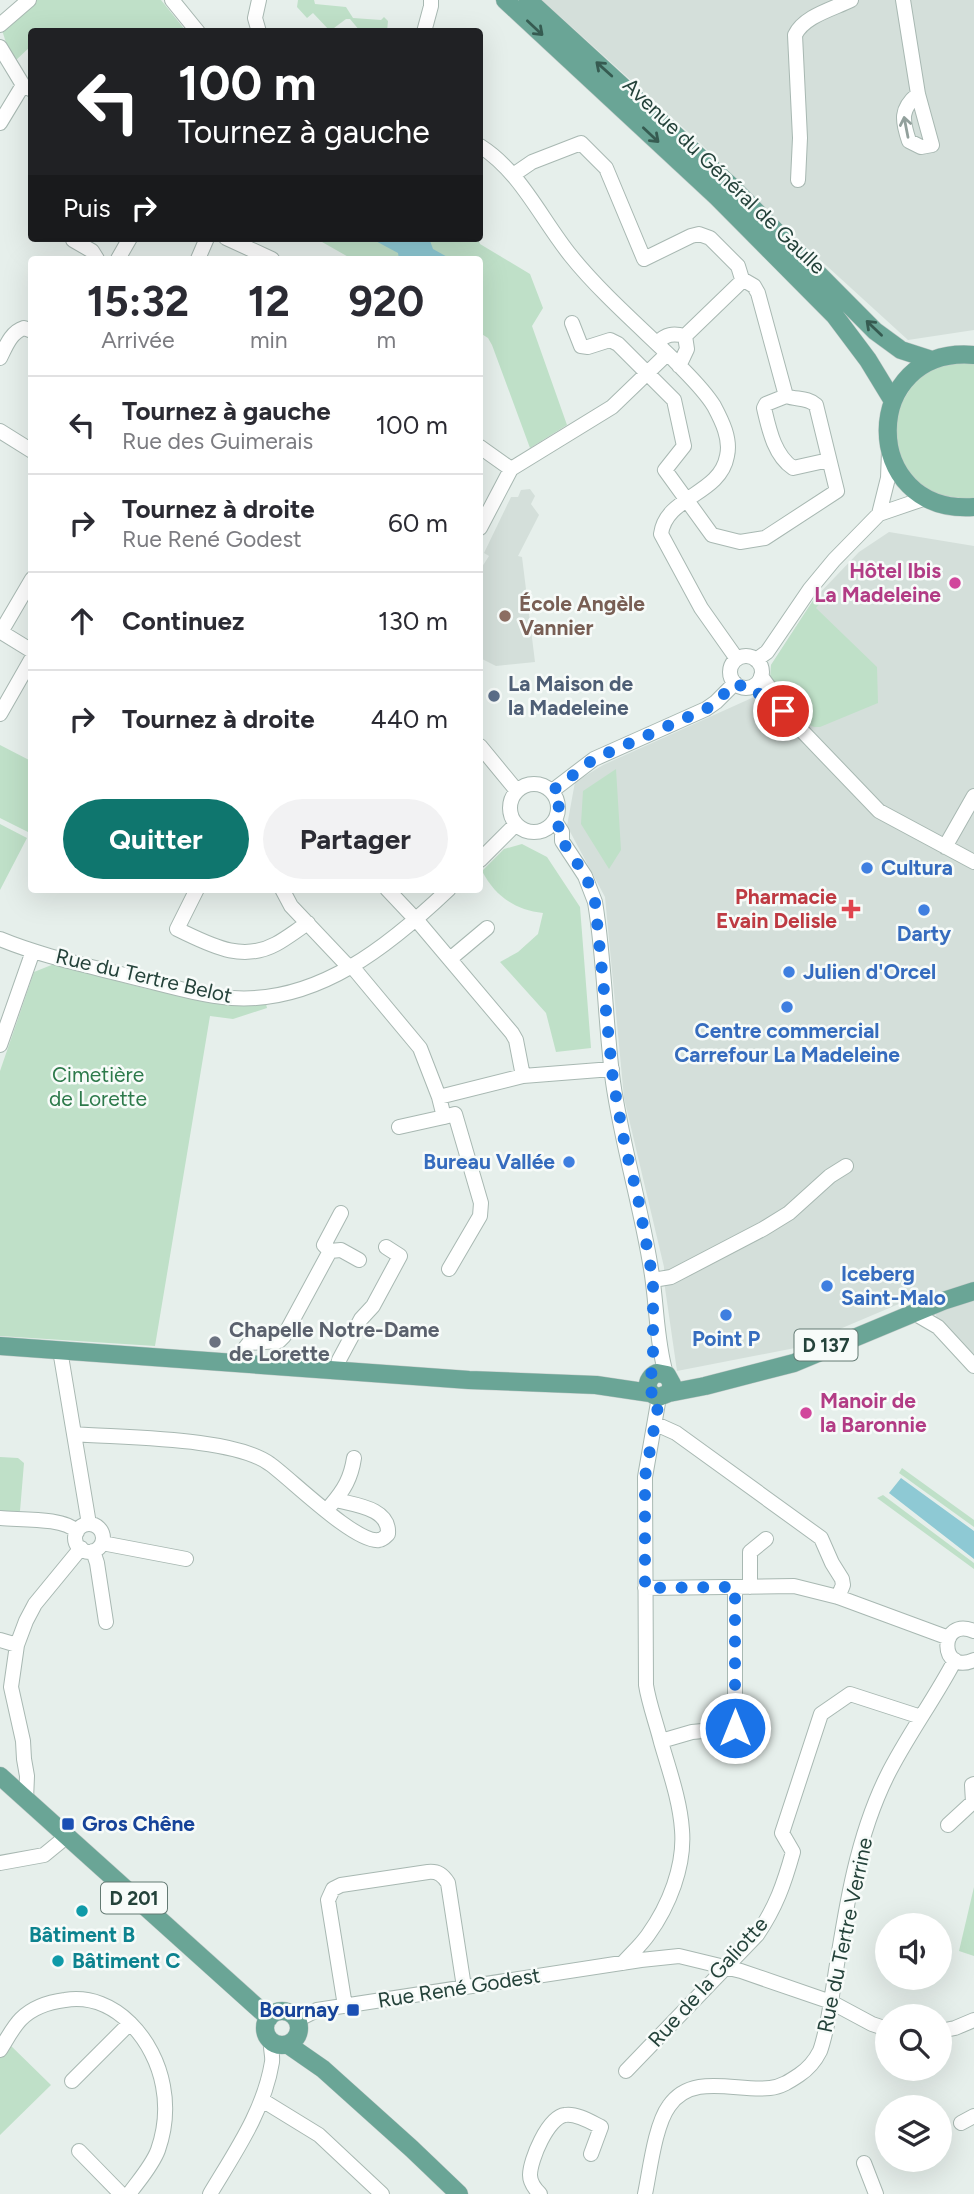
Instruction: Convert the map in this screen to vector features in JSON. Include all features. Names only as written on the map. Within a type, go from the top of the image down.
[{"type":"main road","name":"Avenue du Général de Gaulle","points":[[505,0],[717,197],[835,316],[868,359],[893,401]]},
{"type":"main road","name":"Avenue du Général de Gaulle","points":[[528,0],[731,186],[875,331],[901,350],[932,360]]},
{"type":"main road","points":[[973,354],[950,355],[932,360],[908,377],[893,401],[887,435],[889,451],[907,483],[926,498],[941,504],[974,507]]},
{"type":"main road","name":"D 137","points":[[659,1384],[692,1379],[827,1345],[974,1278]]},
{"type":"main road","name":"D 137","points":[[0,1346],[469,1380],[705,1386],[794,1363],[974,1290]]},
{"type":"main road","name":"D 201","points":[[0,1776],[269,2018]]},
{"type":"main road","points":[[285,2041],[289,2013],[273,2014],[267,2022],[266,2032],[285,2041],[323,2069],[459,2194]]},
{"type":"street","points":[[0,25],[29,0]]},
{"type":"street","points":[[172,0],[195,28]]},
{"type":"street","points":[[258,28],[256,18],[259,0]]},
{"type":"street","points":[[425,28],[431,0]]},
{"type":"street","points":[[798,180],[800,138],[795,35],[807,20],[851,0]]},
{"type":"street","points":[[903,0],[918,94],[932,145],[921,147],[909,141],[904,112],[907,104],[918,94]]},
{"type":"street","points":[[0,47],[27,88],[0,123]]},
{"type":"street","points":[[513,175],[532,162],[581,143],[606,168],[644,258],[691,236],[704,234],[738,266],[743,280],[754,286],[758,293],[786,396]]},
{"type":"street","points":[[483,148],[513,175],[573,259],[657,343],[713,405],[724,426],[728,442],[723,469],[711,484],[668,515],[661,534],[705,615],[737,659]]},
{"type":"street","points":[[76,242],[92,251],[94,256]]},
{"type":"street","points":[[235,242],[265,256]]},
{"type":"street","points":[[685,336],[743,280]]},
{"type":"street","points":[[572,323],[581,346],[588,347],[610,340],[618,344],[674,400],[684,446],[664,471],[712,536],[740,542],[765,538],[836,491],[829,460],[816,405],[807,399],[786,396],[766,404],[764,408],[772,441],[788,465],[793,468],[829,460]]},
{"type":"street","points":[[0,358],[13,335],[18,330],[28,330]]},
{"type":"street","points":[[657,343],[665,335],[685,336]]},
{"type":"street","points":[[679,366],[687,349],[685,336]]},
{"type":"street","points":[[483,522],[511,469],[612,407],[667,354]]},
{"type":"street","points":[[0,431],[28,448]]},
{"type":"street","points":[[483,449],[511,469]]},
{"type":"street","points":[[879,514],[888,478],[889,451]]},
{"type":"street","points":[[756,660],[766,652],[810,589],[879,514],[926,498]]},
{"type":"street","points":[[28,586],[1,632],[28,649]]},
{"type":"street","points":[[747,656],[756,660],[761,668],[756,681],[746,688],[735,683],[730,673],[733,663],[747,656]]},
{"type":"street","points":[[0,714],[28,665]]},
{"type":"street","points":[[756,681],[779,701],[783,711],[879,811],[974,862]]},
{"type":"street","points":[[552,791],[594,759],[706,709],[735,683]]},
{"type":"street","points":[[483,750],[517,791]]},
{"type":"street","points":[[542,831],[555,821],[559,805],[552,791],[538,784],[531,784],[517,791],[510,811],[516,824],[528,831],[542,831],[555,840],[562,841],[562,832],[555,821]]},
{"type":"street","points":[[945,847],[974,796]]},
{"type":"street","points":[[483,857],[516,824]]},
{"type":"street","name":"Rue René Godest","points":[[285,2041],[317,2010],[623,1963],[646,1949],[678,1871],[682,1849],[680,1812],[646,1685],[645,1477],[656,1424],[662,1360],[654,1287],[612,1069],[595,902],[586,876],[562,841]]},
{"type":"street","points":[[195,893],[177,929],[221,950],[238,953],[275,945],[308,923]]},
{"type":"street","points":[[284,893],[291,906],[350,966],[420,1048],[444,1117]]},
{"type":"street","points":[[391,893],[512,1033],[523,1076]]},
{"type":"street","name":"Rue du Tertre Belot","points":[[0,1045],[3,1029],[33,951],[198,993],[231,998],[275,995],[303,990],[350,966],[389,941],[445,893]]},
{"type":"street","points":[[450,959],[486,928]]},
{"type":"street","points":[[0,939],[33,951]]},
{"type":"street","points":[[439,1097],[523,1076],[612,1069]]},
{"type":"street","points":[[399,1127],[455,1114],[481,1203],[480,1216],[449,1269]]},
{"type":"street","points":[[654,1287],[789,1213],[830,1176],[846,1166]]},
{"type":"street","points":[[330,1251],[324,1245],[341,1213]]},
{"type":"street","points":[[338,1370],[339,1360],[361,1319],[373,1306],[400,1256],[386,1247]]},
{"type":"street","points":[[330,1251],[341,1250],[359,1260]]},
{"type":"street","points":[[244,1363],[245,1348],[249,1343],[279,1341],[284,1336],[330,1251]]},
{"type":"street","points":[[938,1327],[936,1315],[943,1301]]},
{"type":"street","points":[[914,1313],[938,1327],[974,1366]]},
{"type":"street","points":[[61,1350],[74,1434],[83,1528],[76,1541],[92,1547],[186,1559]]},
{"type":"street","points":[[656,1424],[676,1433],[821,1538],[842,1579],[843,1585],[838,1597]]},
{"type":"street","points":[[74,1434],[174,1441],[243,1451],[269,1463],[326,1511],[362,1535],[381,1540],[388,1534],[385,1519],[376,1511],[336,1500]]},
{"type":"street","points":[[326,1511],[346,1487],[354,1458]]},
{"type":"street","points":[[0,1518],[61,1523],[101,1530],[92,1547],[35,1604],[17,1645],[11,1687],[23,1741],[27,1776],[26,1800]]},
{"type":"street","points":[[661,1741],[692,1732],[735,1728],[743,1587],[750,1552],[766,1539]]},
{"type":"street","points":[[92,1547],[106,1622]]},
{"type":"street","points":[[645,1588],[794,1586],[838,1597],[948,1638]]},
{"type":"street","points":[[973,1663],[954,1660],[947,1650],[948,1638],[958,1629],[974,1630]]},
{"type":"street","points":[[0,1640],[17,1645]]},
{"type":"street","name":"Rue du Tertre Verrine","points":[[645,2194],[659,2130],[671,2103],[680,2095],[694,2088],[711,2085],[772,2088],[789,2082],[810,2066],[821,2049],[854,1870],[863,1839],[887,1776],[954,1660]]},
{"type":"street","name":"Rue de la Galiotte","points":[[626,2071],[757,1935],[781,1893],[793,1852],[782,1833],[821,1714],[850,1694],[921,1717]]},
{"type":"street","points":[[0,1776],[24,1759]]},
{"type":"street","points":[[948,1825],[973,1803],[974,1784]]},
{"type":"street","points":[[0,1863],[44,1856],[66,1837]]},
{"type":"street","points":[[345,2006],[328,1900],[333,1889],[341,1885],[428,1872],[439,1873],[448,1883],[464,1987]]},
{"type":"street","points":[[646,1949],[726,1968],[831,2002],[875,2025]]},
{"type":"street","points":[[0,2050],[5,2028],[51,2002],[70,1999],[89,2001],[106,2006],[130,2023],[153,2054],[160,2071],[165,2100],[158,2149],[129,2194]]},
{"type":"street","points":[[952,2029],[974,2020]]},
{"type":"street","points":[[72,2081],[130,2023]]},
{"type":"street","points":[[214,2192],[254,2119],[285,2041]]},
{"type":"street","points":[[262,2100],[319,2135],[383,2194]]},
{"type":"street","points":[[540,2194],[533,2186],[530,2176],[534,2157],[556,2118],[574,2115],[601,2127],[591,2154]]},
{"type":"street","points":[[79,2151],[121,2194]]},
{"type":"street","points":[[864,2163],[876,2194]]},
{"type":"shaded area","points":[[542,0],[974,0],[974,330],[908,340],[806,247],[698,141]]},
{"type":"shaded area","name":"École Angèle Vannier","points":[[530,489],[535,496],[531,504],[539,515],[518,556],[522,557],[535,662],[496,666],[483,660],[483,565],[489,556],[484,553],[511,497],[518,497],[521,490]]},
{"type":"shaded area","points":[[889,532],[974,546],[974,1361],[937,1318],[927,1292],[795,1348],[677,1371],[664,1267],[624,1098],[605,897],[567,826],[575,782],[603,765],[754,697],[770,681],[771,665],[814,599],[859,552]]},
{"type":"green space","points":[[36,0],[161,0],[184,28],[28,28],[28,49],[15,61],[2,30]]},
{"type":"green space","points":[[298,0],[314,0],[315,4],[346,7],[353,18],[381,20],[384,17],[388,21],[387,28],[358,28],[350,19],[346,19],[334,28],[327,28],[313,13],[307,18],[297,7]]},
{"type":"green space","points":[[322,242],[479,242],[530,274],[543,308],[532,326],[567,425],[530,448],[492,345],[483,335],[483,256],[347,256]]},
{"type":"green space","points":[[974,361],[974,500],[932,494],[913,480],[899,461],[894,415],[918,376],[938,364]]},
{"type":"green space","points":[[814,599],[821,602],[816,608],[877,667],[878,703],[820,727],[807,724],[770,681],[771,665]]},
{"type":"green space","points":[[0,745],[28,759],[28,832],[0,818]]},
{"type":"green space","points":[[616,769],[621,850],[609,869],[581,824],[583,791]]},
{"type":"green space","points":[[0,824],[27,838],[0,890]]},
{"type":"green space","points":[[522,844],[547,857],[580,907],[591,1048],[556,1052],[546,1013],[500,962],[518,952],[538,934],[543,913],[515,905],[487,880],[483,870],[504,849]]},
{"type":"green space","name":"Cimetière de Lorette","points":[[54,964],[147,989],[266,1004],[267,1008],[233,1019],[210,1016],[155,1346],[0,1336],[0,1071],[34,972]]},
{"type":"green space","points":[[0,1457],[18,1458],[24,1463],[18,1512],[0,1511]]},
{"type":"green space","points":[[902,1468],[974,1520],[974,1527],[899,1473]]},
{"type":"green space","points":[[883,1495],[974,1563],[974,1569],[877,1498]]},
{"type":"green space","points":[[974,1887],[974,1956],[959,1951]]},
{"type":"green space","points":[[6,2041],[51,2085],[0,2135],[0,2050]]},
{"type":"water","points":[[377,242],[430,242],[433,249],[446,256],[398,256],[398,253]]},
{"type":"water","points":[[901,1478],[974,1531],[974,1559],[889,1493]]},
{"type":"place","name":"Hôtel Ibis La Madeleine","points":[[955,583]]},
{"type":"place","name":"École Angèle Vannier","points":[[505,616]]},
{"type":"place","name":"La Maison de la Madeleine","points":[[494,696]]},
{"type":"place","name":"Cultura","points":[[867,868]]},
{"type":"place","name":"Pharmacie Evain Delisle","points":[[851,909]]},
{"type":"place","name":"Darty","points":[[924,910]]},
{"type":"place","name":"Julien d'Orcel","points":[[789,972]]},
{"type":"place","name":"Centre commercial Carrefour La Madeleine","points":[[787,1007]]},
{"type":"place","name":"Bureau Vallée","points":[[569,1162]]},
{"type":"place","name":"Iceberg Saint-Malo","points":[[827,1286]]},
{"type":"place","name":"Point P","points":[[726,1315]]},
{"type":"place","name":"Chapelle Notre-Dame de Lorette","points":[[215,1342]]},
{"type":"place","name":"Manoir de la Baronnie","points":[[806,1413]]},
{"type":"place","name":"Gros Chêne","points":[[68,1824]]},
{"type":"place","name":"Bâtiment B","points":[[82,1911]]},
{"type":"place","name":"Bâtiment C","points":[[58,1961]]},
{"type":"place","name":"Bournay","points":[[353,2010]]},
{"type":"route","points":[[735,1728],[735,1587],[645,1588],[645,1477],[659,1407],[659,1397],[653,1396],[647,1384],[653,1367],[653,1280],[613,1080],[595,902],[586,876],[562,841],[562,832],[555,821],[559,805],[552,791],[594,759],[706,709],[725,695],[735,683],[746,688],[751,687],[774,707],[783,711]]}]
